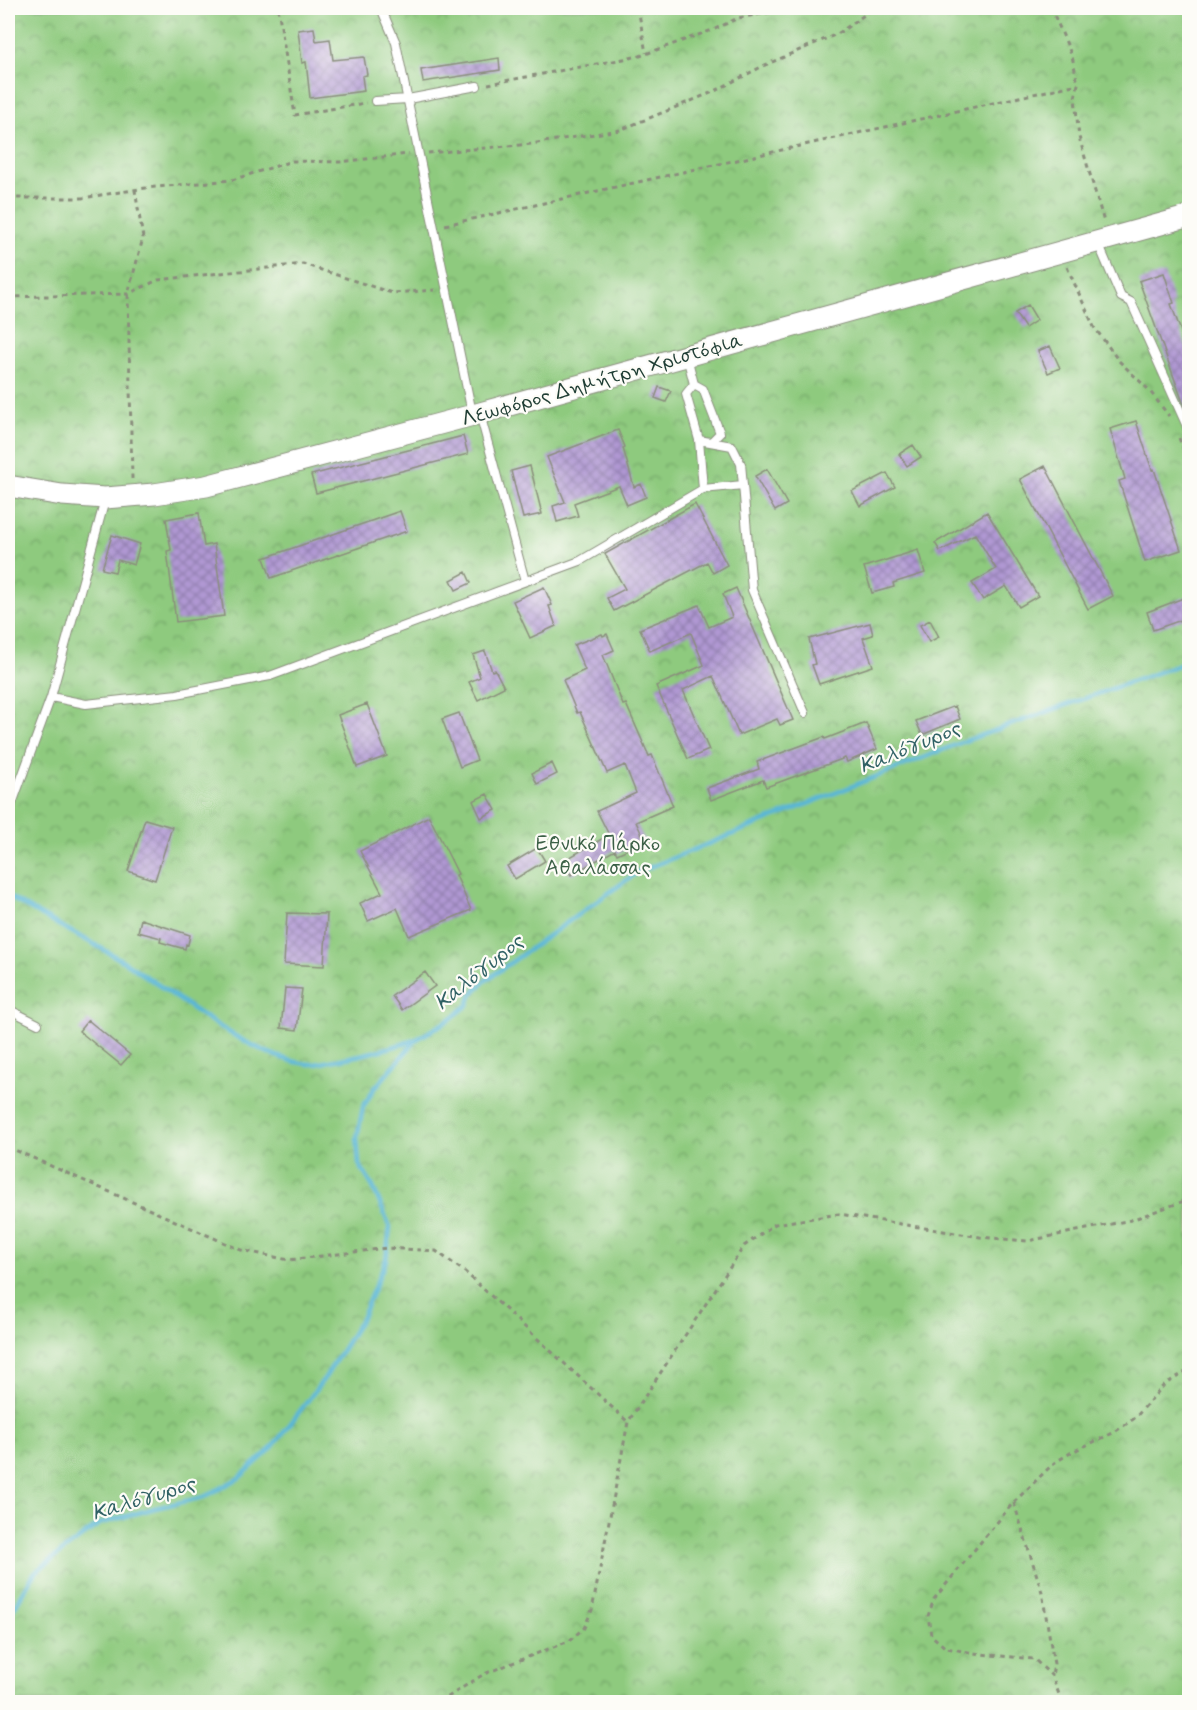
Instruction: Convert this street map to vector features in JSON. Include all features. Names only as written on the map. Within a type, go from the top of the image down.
[{"type":"main road","name":"Λεωφόρος Δημήτρη Χριστόφια","points":[[8,486],[62,495],[105,498],[206,486],[476,414],[1190,216]]},
{"type":"lane","points":[[381,8],[396,43],[447,290],[476,414],[525,581]]},
{"type":"lane","points":[[375,101],[408,99],[477,86]]},
{"type":"lane","points":[[1103,240],[1121,297],[1131,302],[1190,433]]},
{"type":"lane","points":[[686,355],[694,384],[703,389],[720,433],[711,442]]},
{"type":"lane","points":[[694,384],[686,394],[699,440],[703,489]]},
{"type":"lane","points":[[699,440],[732,446],[741,464],[752,590],[805,713]]},
{"type":"lane","points":[[51,697],[86,704],[177,694],[270,676],[580,561],[703,489],[743,485]]},
{"type":"lane","points":[[8,815],[51,697],[105,498]]},
{"type":"lane","points":[[8,1009],[38,1024]]},
{"type":"path","points":[[278,8],[295,115],[375,101]]},
{"type":"path","points":[[638,8],[646,53]]},
{"type":"path","points":[[477,86],[646,53],[715,29],[738,18],[796,8]]},
{"type":"path","points":[[8,198],[82,198],[232,180],[292,161],[340,162],[531,144],[620,130],[713,92],[763,66],[839,33],[874,8]]},
{"type":"path","points":[[1051,8],[1072,56],[1078,84],[1076,98],[1079,137],[1103,240]]},
{"type":"path","points":[[434,227],[1078,84]]},
{"type":"path","points":[[133,496],[128,294],[143,238],[135,190]]},
{"type":"path","points":[[1060,252],[1094,327],[1118,360],[1149,390],[1172,420]]},
{"type":"path","points":[[8,297],[128,294],[158,280],[303,264],[392,293],[447,290]]},
{"type":"path","points":[[1176,429],[1190,466]]},
{"type":"path","points":[[8,1147],[241,1250],[289,1260],[387,1248],[435,1251],[465,1272],[628,1422]]},
{"type":"path","points":[[440,1702],[484,1674],[570,1641],[584,1628],[592,1610],[628,1422],[744,1246],[775,1224],[839,1214],[980,1237],[1028,1241],[1131,1220],[1190,1199]]},
{"type":"path","points":[[1062,1702],[1052,1676],[1034,1659],[946,1648],[931,1635],[928,1616],[934,1599],[1013,1503],[1053,1463],[1113,1433],[1135,1418],[1164,1385],[1190,1369]]},
{"type":"path","points":[[1013,1503],[1042,1592],[1054,1664],[1052,1676]]},
{"type":"green space","name":"Εθνικό Πάρκο Αθαλάσσας","points":[[8,8],[1189,8],[1189,1702],[8,1702]]},
{"type":"building","points":[[314,28],[316,41],[330,39],[333,60],[364,57],[367,75],[362,76],[364,91],[310,98],[306,62],[302,63],[298,30]]},
{"type":"building","points":[[499,58],[500,70],[423,82],[421,70]]},
{"type":"building","points":[[1164,273],[1174,303],[1171,304],[1190,356],[1190,414],[1185,408],[1139,281]]},
{"type":"building","points":[[1028,305],[1037,320],[1025,328],[1015,313]]},
{"type":"building","points":[[1050,346],[1060,368],[1048,373],[1038,351]]},
{"type":"building","points":[[659,387],[671,391],[666,402],[655,398]]},
{"type":"building","points":[[1136,421],[1181,550],[1145,562],[1119,481],[1125,479],[1110,429]]},
{"type":"building","points":[[618,430],[625,447],[623,448],[634,487],[641,484],[646,497],[627,505],[619,486],[574,503],[578,516],[557,522],[553,506],[565,502],[547,457]]},
{"type":"building","points":[[463,436],[468,454],[316,493],[311,475]]},
{"type":"building","points":[[913,445],[921,457],[907,466],[899,454]]},
{"type":"building","points":[[530,466],[542,514],[523,518],[511,471]]},
{"type":"building","points":[[1045,466],[1113,596],[1088,609],[1020,479]]},
{"type":"building","points":[[767,469],[787,504],[775,511],[755,476]]},
{"type":"building","points":[[887,473],[895,487],[860,506],[852,491]]},
{"type":"building","points":[[695,504],[727,565],[713,573],[707,562],[614,611],[607,598],[625,589],[605,554]]},
{"type":"building","points":[[400,511],[407,531],[271,578],[264,558]]},
{"type":"building","points":[[987,512],[1038,596],[1019,607],[1006,586],[983,600],[972,583],[996,569],[975,534],[940,551],[935,543]]},
{"type":"building","points":[[199,513],[204,546],[214,544],[224,616],[176,622],[167,551],[171,550],[166,519]]},
{"type":"building","points":[[112,535],[140,544],[134,565],[118,560],[115,572],[102,569]]},
{"type":"building","points":[[918,550],[925,573],[893,583],[894,587],[872,593],[864,567]]},
{"type":"building","points":[[466,572],[471,583],[456,590],[451,580]]},
{"type":"building","points":[[544,587],[552,605],[549,606],[556,626],[530,638],[513,601]]},
{"type":"building","points":[[736,588],[793,720],[780,725],[777,719],[739,735],[713,676],[683,690],[709,750],[688,759],[656,686],[704,665],[691,633],[650,651],[640,629],[699,605],[709,627],[732,617],[723,594]]},
{"type":"building","points":[[1186,597],[1190,605],[1190,617],[1153,630],[1147,612]]},
{"type":"building","points":[[930,620],[939,637],[929,642],[920,625]]},
{"type":"building","points":[[870,623],[873,635],[863,638],[873,666],[819,684],[812,665],[815,664],[809,639]]},
{"type":"building","points":[[602,634],[603,636],[607,634],[614,650],[603,655],[623,705],[626,704],[649,756],[652,755],[673,806],[636,822],[645,841],[617,854],[615,850],[571,875],[563,861],[609,835],[597,811],[636,793],[625,765],[607,773],[563,680],[585,670],[574,645]]},
{"type":"building","points":[[485,651],[492,671],[495,670],[504,687],[478,700],[469,682],[480,677],[473,655]]},
{"type":"building","points":[[367,704],[387,756],[357,767],[338,715]]},
{"type":"building","points":[[955,706],[960,719],[922,735],[916,721]]},
{"type":"building","points":[[459,713],[477,760],[460,767],[442,719]]},
{"type":"building","points":[[866,723],[877,749],[847,762],[845,758],[766,787],[763,780],[711,800],[707,788],[759,769],[757,762]]},
{"type":"building","points":[[552,763],[557,774],[537,784],[532,773]]},
{"type":"building","points":[[487,794],[496,810],[481,818],[473,801]]},
{"type":"building","points":[[429,816],[458,874],[456,875],[471,910],[409,936],[397,908],[368,921],[360,903],[382,893],[360,851]]},
{"type":"building","points":[[145,819],[172,827],[155,880],[128,871]]},
{"type":"building","points":[[537,848],[545,861],[515,879],[507,866]]},
{"type":"building","points":[[287,913],[327,914],[324,966],[284,964]]},
{"type":"building","points":[[141,919],[190,935],[188,945],[186,944],[185,949],[160,942],[161,938],[138,932]]},
{"type":"building","points":[[425,972],[435,986],[402,1010],[392,996]]},
{"type":"building","points":[[285,988],[302,989],[297,1030],[281,1028]]},
{"type":"building","points":[[88,1020],[130,1055],[121,1065],[79,1031]]},
{"type":"waterway","name":"Καλόγυρος","points":[[8,1618],[35,1572],[99,1524],[204,1497],[239,1478],[271,1449],[306,1403],[326,1376],[361,1319],[386,1260],[390,1227],[373,1187],[359,1164],[357,1138],[363,1107],[374,1089],[417,1039],[449,1020],[468,1005],[472,994],[485,981],[638,872],[965,741],[1190,661]]},
{"type":"waterway","points":[[8,896],[123,961],[237,1037],[286,1059],[315,1064],[366,1054],[415,1040]]}]
